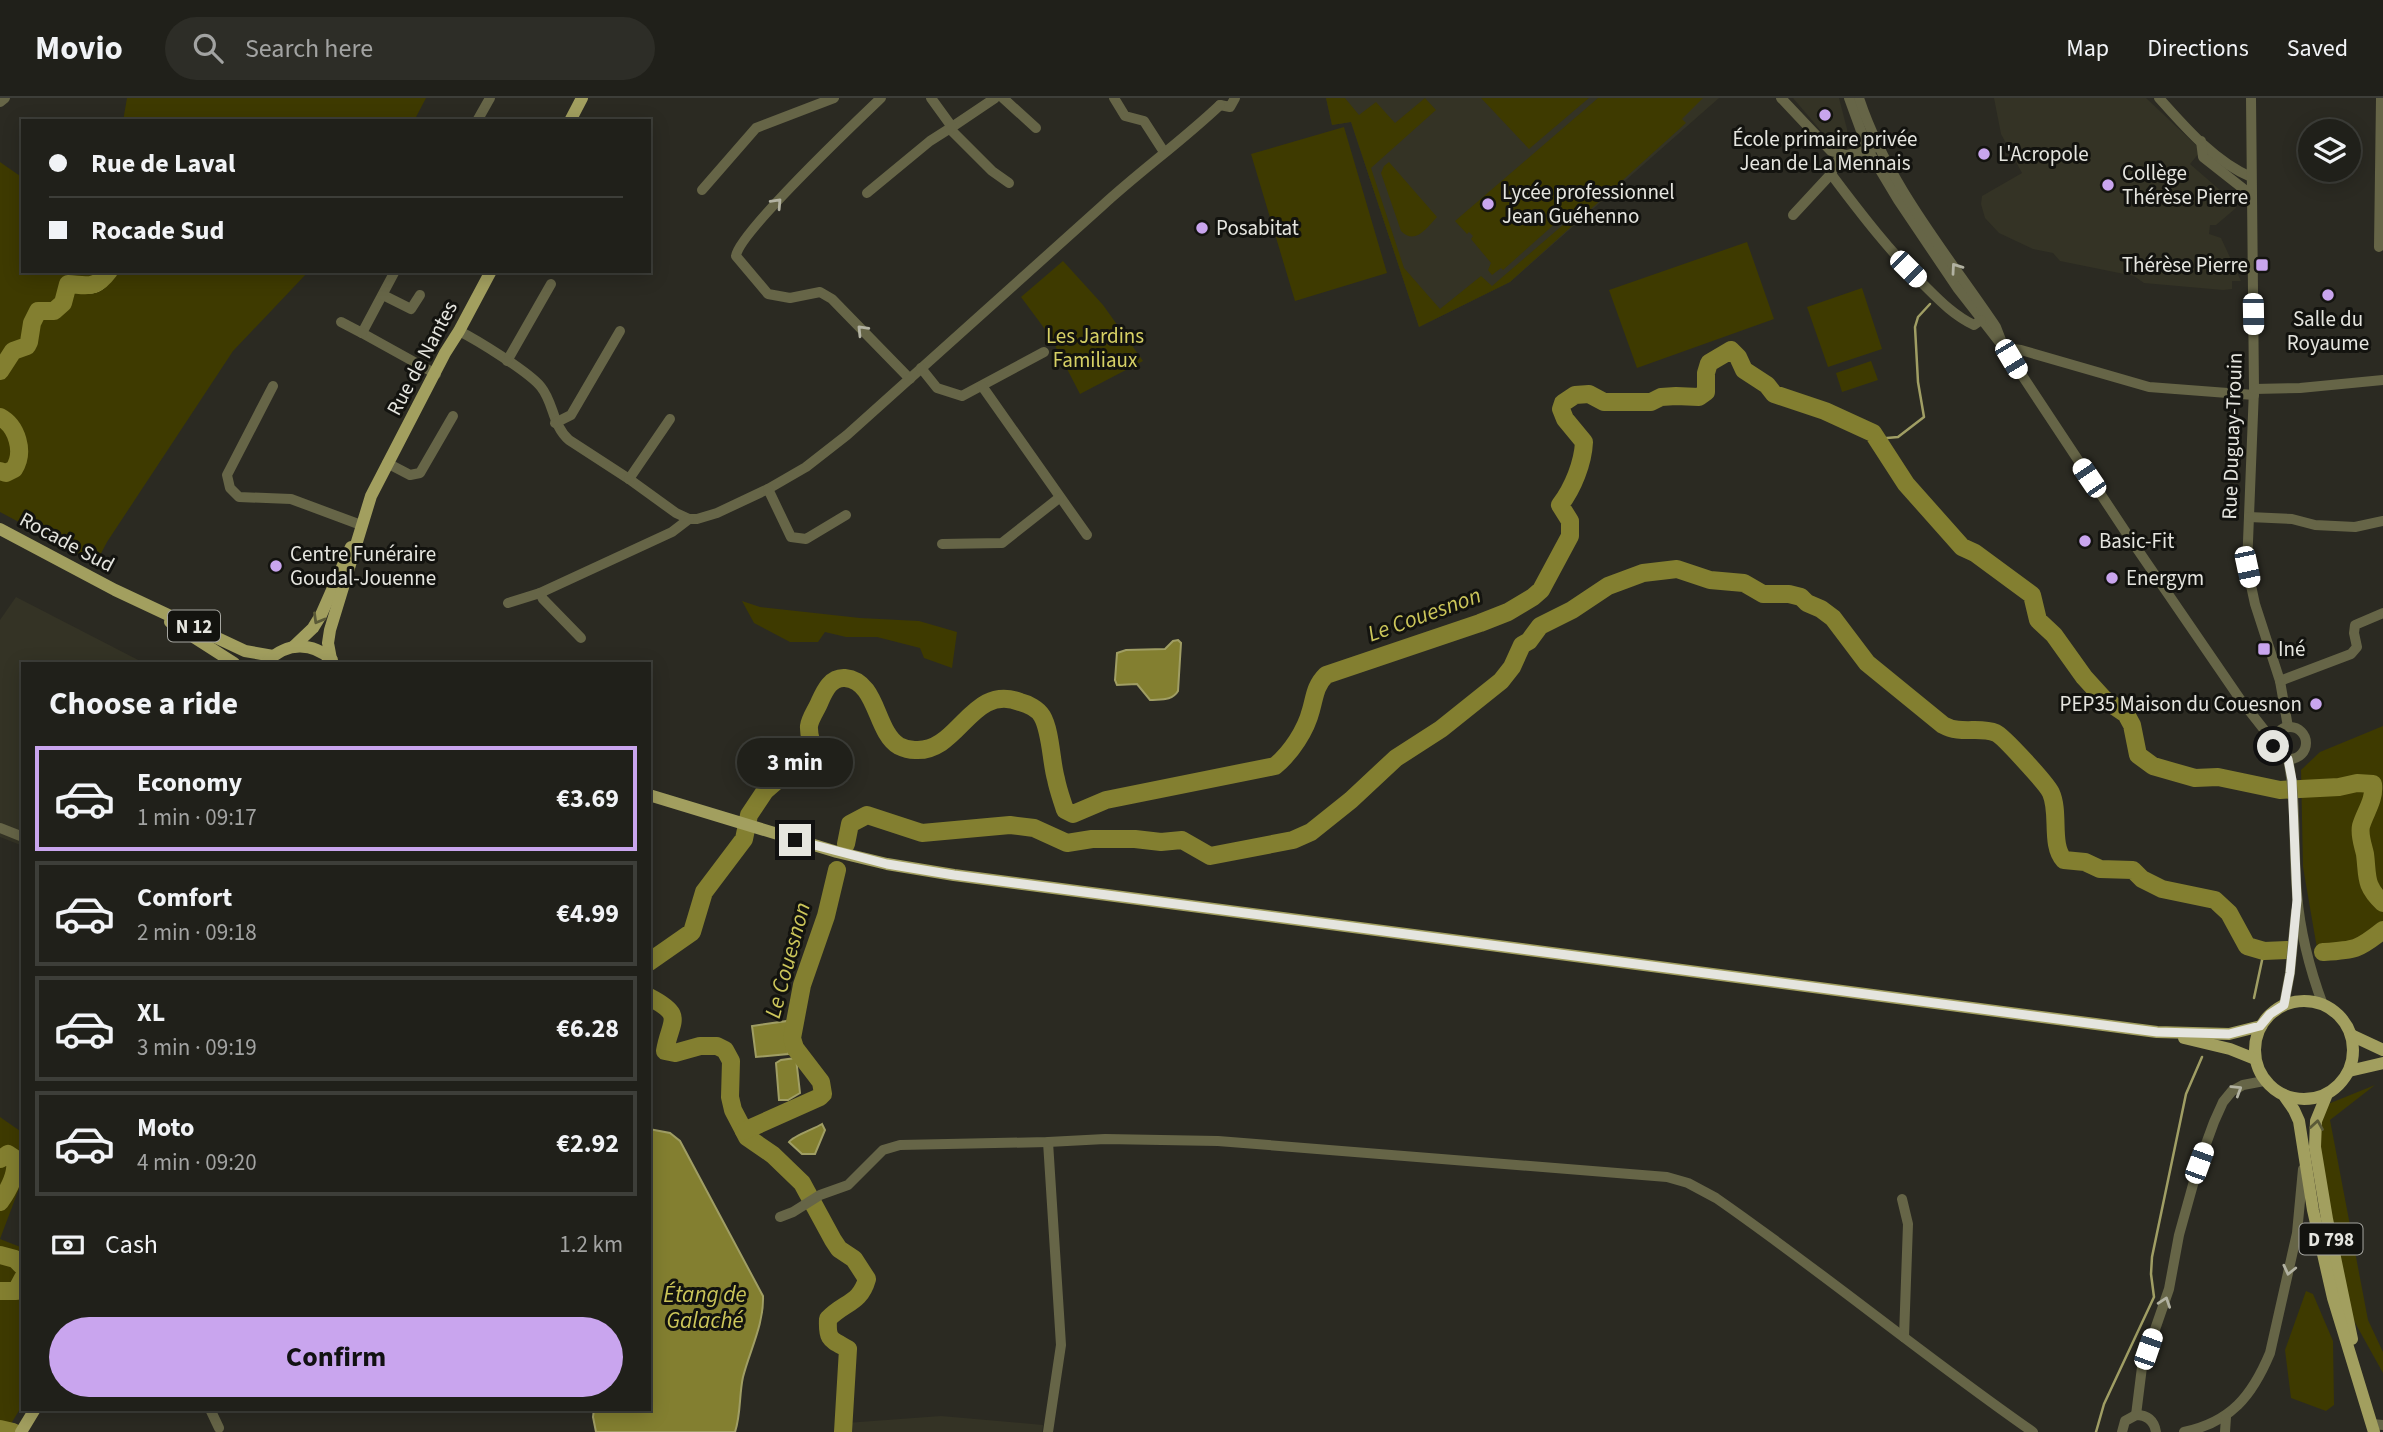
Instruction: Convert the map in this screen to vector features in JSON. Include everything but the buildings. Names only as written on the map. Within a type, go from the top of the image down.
[{"type":"main road","points":[[571,119],[582,98]]},
{"type":"main road","name":"Rue de Nantes","points":[[333,661],[329,634],[355,556],[356,541],[371,496],[490,273]]},
{"type":"main road","name":"Rocade Sud","points":[[0,529],[116,590],[245,651],[270,659]]},
{"type":"main road","name":"Rue de Nantes","points":[[293,647],[313,628],[321,615],[349,549],[356,541]]},
{"type":"main road","name":"Rocade Sud","points":[[116,590],[232,662]]},
{"type":"main road","points":[[270,659],[293,647],[314,648],[333,661]]},
{"type":"main road","points":[[651,796],[837,852],[887,864],[954,875],[2157,1032],[2230,1049],[2255,1059]]},
{"type":"main road","points":[[2296,1001],[2323,1004],[2340,1017],[2351,1035],[2354,1047],[2349,1071],[2344,1080],[2327,1094],[2299,1100],[2285,1097],[2264,1081],[2255,1059],[2255,1042],[2260,1026],[2270,1014],[2284,1005],[2296,1001]]},
{"type":"main road","points":[[2157,1032],[2229,1034],[2260,1026]]},
{"type":"main road","points":[[2351,1035],[2383,1050]]},
{"type":"main road","points":[[2349,1071],[2383,1063]]},
{"type":"main road","name":"D 798","points":[[2327,1094],[2316,1121],[2315,1147],[2360,1385]]},
{"type":"main road","name":"D 798","points":[[2285,1097],[2299,1121],[2333,1298],[2376,1427]]},
{"type":"main road","points":[[23,1429],[34,1411]]},
{"type":"street","points":[[0,102],[5,98]]},
{"type":"street","points":[[478,119],[490,98]]},
{"type":"street","points":[[702,190],[756,128],[834,98]]},
{"type":"street","points":[[881,98],[750,232],[736,250],[736,256],[768,294],[790,298],[820,292],[832,299],[910,379]]},
{"type":"street","points":[[931,98],[951,128],[992,171],[1009,183]]},
{"type":"street","points":[[867,193],[930,141],[995,98]]},
{"type":"street","points":[[1003,98],[1036,128]]},
{"type":"street","points":[[1114,98],[1125,116],[1144,121],[1164,152]]},
{"type":"street","points":[[459,331],[507,361],[542,388],[555,423],[569,440],[676,513],[689,519],[707,518],[768,489],[806,467],[847,435],[1164,152],[1195,129],[1218,102],[1230,107],[1235,98]]},
{"type":"street","points":[[1781,98],[1826,148],[1841,155],[1873,149]]},
{"type":"street","points":[[1849,98],[1873,149],[1996,327],[2004,348]]},
{"type":"street","points":[[1859,98],[1879,171],[1926,243],[2004,348],[2240,699],[2276,736]]},
{"type":"street","points":[[2159,98],[2224,161],[2251,177]]},
{"type":"street","name":"Rue Duguay-Trouin","points":[[2251,98],[2254,392],[2247,567],[2255,604],[2280,681],[2288,727]]},
{"type":"street","points":[[2379,247],[2381,98]]},
{"type":"street","points":[[2202,141],[2203,157],[2250,194]]},
{"type":"street","points":[[1793,215],[1831,174],[1841,155]]},
{"type":"street","points":[[1831,174],[1896,257],[1962,320],[1974,325],[1981,320]]},
{"type":"street","points":[[362,333],[394,273]]},
{"type":"street","points":[[507,361],[551,284]]},
{"type":"street","points":[[383,295],[411,309],[420,295]]},
{"type":"street","points":[[341,322],[436,374]]},
{"type":"street","points":[[555,423],[570,415],[620,331]]},
{"type":"street","points":[[2004,348],[2021,350],[2149,387],[2254,392],[2383,380]]},
{"type":"street","points":[[921,369],[937,388],[962,396],[1044,352]]},
{"type":"street","points":[[273,386],[227,475],[230,488],[239,497],[290,499],[361,525]]},
{"type":"street","points":[[982,386],[1087,535]]},
{"type":"street","points":[[387,463],[410,475],[420,473],[453,416]]},
{"type":"street","points":[[629,479],[670,419]]},
{"type":"street","points":[[768,489],[792,537],[799,540],[806,539],[846,515]]},
{"type":"street","points":[[942,544],[1002,543],[1059,498]]},
{"type":"street","points":[[2249,517],[2355,527],[2383,521]]},
{"type":"street","points":[[508,603],[540,593],[672,532],[689,519]]},
{"type":"street","points":[[540,593],[581,638]]},
{"type":"street","points":[[2280,681],[2351,654],[2357,647],[2354,625],[2383,613]]},
{"type":"street","points":[[2288,727],[2298,729],[2305,737],[2303,752],[2291,759],[2275,751],[2276,736],[2288,727]]},
{"type":"street","points":[[2291,759],[2297,900],[2312,976],[2323,1004]]},
{"type":"street","points":[[0,828],[21,836]]},
{"type":"street","points":[[2284,1005],[2297,900]]},
{"type":"street","points":[[2136,1415],[2142,1367],[2169,1289],[2199,1163],[2214,1122],[2223,1102],[2232,1091],[2243,1085],[2264,1081]]},
{"type":"street","points":[[780,1217],[820,1195],[849,1185],[883,1150],[900,1145],[1105,1139],[1218,1141],[1667,1177],[1688,1183],[1716,1198],[1982,1397],[2033,1432]]},
{"type":"street","points":[[1048,1142],[1061,1345],[1048,1432]]},
{"type":"street","points":[[2184,1432],[2205,1428],[2226,1417],[2251,1390],[2270,1353],[2297,1233],[2305,1154]]},
{"type":"street","points":[[1902,1199],[1908,1224],[1904,1337]]},
{"type":"street","points":[[211,1411],[219,1428]]},
{"type":"street","points":[[2122,1432],[2125,1421],[2136,1415],[2149,1418],[2156,1432]]},
{"type":"street","points":[[2225,1432],[2226,1417]]},
{"type":"shaded area","name":"Lycée professionnel Jean Guéhenno","points":[[1326,98],[1719,98],[1510,282],[1419,327],[1351,122],[1332,125]]},
{"type":"shaded area","name":"École primaire privée Jean de La Mennais","points":[[1793,98],[1839,98],[1847,138],[1835,144],[1828,139]]},
{"type":"shaded area","name":"Collège Thérèse Pierre","points":[[1994,98],[2146,98],[2197,146],[2200,152],[2190,164],[2236,204],[2236,208],[2216,225],[2210,225],[2209,234],[2221,238],[2241,281],[2232,281],[2232,289],[2223,290],[2144,283],[2134,276],[2060,261],[2053,253],[2033,249],[1999,233],[1985,218],[1982,196],[2022,173],[2001,134]]},
{"type":"shaded area","points":[[16,597],[142,662],[21,662],[21,845],[0,837],[0,620]]},
{"type":"shaded area","points":[[941,1416],[1043,1425],[1042,1432],[848,1432],[846,1423]]},
{"type":"green space","points":[[127,98],[426,98],[415,119],[123,119]]},
{"type":"green space","points":[[1326,98],[1345,98],[1359,115],[1376,102],[1395,123],[1425,98],[1436,110],[1371,168],[1404,268],[1440,309],[1481,276],[1492,286],[1571,218],[1567,213],[1503,270],[1501,268],[1492,275],[1488,270],[1491,263],[1471,239],[1473,236],[1469,232],[1467,234],[1455,221],[1598,98],[1703,98],[1682,119],[1686,123],[1510,282],[1419,327],[1351,122],[1332,125]]},
{"type":"green space","points":[[1481,98],[1589,98],[1529,149]]},
{"type":"green space","points":[[1344,127],[1387,273],[1295,301],[1251,154]]},
{"type":"green space","points":[[0,162],[21,177],[21,273],[307,273],[233,351],[107,542],[96,563],[0,512]]},
{"type":"green space","points":[[1389,162],[1437,217],[1416,236],[1406,235],[1401,231],[1381,173]]},
{"type":"green space","points":[[1747,242],[1774,319],[1637,368],[1609,290]]},
{"type":"green space","name":"Les Jardins Familiaux","points":[[1063,261],[1103,305],[1143,361],[1080,394],[1050,336],[1021,297]]},
{"type":"green space","points":[[1862,288],[1882,349],[1828,367],[1807,307]]},
{"type":"green space","points":[[1871,361],[1878,380],[1842,392],[1836,373]]},
{"type":"green space","points":[[742,601],[760,607],[860,618],[919,621],[957,632],[952,668],[924,658],[920,648],[877,637],[846,637],[825,632],[818,642],[790,642],[754,623]]},
{"type":"green space","points":[[2383,726],[2383,936],[2357,952],[2319,960],[2303,867],[2301,770],[2320,752]]},
{"type":"green space","points":[[2375,1085],[2330,1120],[2368,1320],[2383,1352],[2383,1373],[2353,1319],[2321,1162],[2321,1112],[2328,1104]]},
{"type":"green space","points":[[0,1117],[21,1132],[21,1183],[0,1239]]},
{"type":"green space","points":[[0,1239],[21,1247],[21,1407],[6,1432],[0,1432]]},
{"type":"green space","points":[[2306,1291],[2313,1294],[2333,1341],[2334,1405],[2326,1411],[2291,1398],[2285,1350]]},
{"type":"water","points":[[107,273],[113,273],[106,285],[95,292],[67,288],[66,306],[50,317],[38,314],[31,329],[30,346],[8,357],[0,375],[0,368],[11,350],[27,346],[27,331],[37,310],[51,313],[62,302],[65,284],[89,286]]},
{"type":"water","points":[[1178,640],[1181,643],[1178,691],[1173,696],[1150,700],[1137,684],[1117,685],[1117,653],[1126,650],[1165,649]]},
{"type":"water","points":[[787,1021],[788,1054],[756,1057],[752,1026]]},
{"type":"water","points":[[796,1058],[800,1093],[788,1100],[779,1100],[776,1063]]},
{"type":"water","points":[[822,1124],[825,1130],[815,1154],[802,1154],[789,1142],[795,1137]]},
{"type":"water","name":"Étang de Galaché","points":[[651,1129],[670,1133],[680,1141],[763,1296],[759,1327],[743,1377],[735,1432],[596,1432],[594,1411],[651,1411]]},
{"type":"waterway","points":[[0,371],[13,351],[27,346],[32,323],[38,311],[54,311],[63,303],[68,284],[95,284],[107,273]]},
{"type":"waterway","points":[[1876,439],[1898,437],[1924,417],[1918,382],[1915,327],[1918,317],[1930,304]]},
{"type":"waterway","name":"Le Couesnon","points":[[651,961],[692,932],[704,892],[744,839],[749,815],[765,791],[780,778],[812,762],[810,723],[832,682],[840,678],[856,681],[870,697],[891,739],[899,746],[911,750],[930,748],[943,741],[989,702],[1003,699],[1032,707],[1040,713],[1045,722],[1059,791],[1065,810],[1073,814],[1106,800],[1275,766],[1287,755],[1302,733],[1317,687],[1326,675],[1508,612],[1541,590],[1570,536],[1570,521],[1560,505],[1576,475],[1584,442],[1565,419],[1561,409],[1563,403],[1575,395],[1589,394],[1604,402],[1651,402],[1661,397],[1699,397],[1706,392],[1709,363],[1731,350],[1744,370],[1767,385],[1774,394],[1825,411],[1873,433],[1906,484],[1962,547],[1975,553],[2032,595],[2038,620],[2054,635],[2084,677],[2104,699],[2126,714],[2132,725],[2138,755],[2153,766],[2195,778],[2218,777],[2280,790],[2373,784],[2373,795],[2360,833],[2368,880],[2383,903]]},
{"type":"waterway","points":[[0,417],[15,433],[19,447],[14,469],[6,473],[0,471]]},
{"type":"waterway","name":"Le Couesnon","points":[[846,844],[850,824],[867,815],[922,833],[1010,825],[1034,828],[1067,843],[1092,839],[1161,842],[1182,840],[1210,856],[1293,840],[1311,832],[1351,800],[1396,758],[1441,729],[1501,681],[1512,667],[1522,645],[1529,641],[1540,626],[1572,610],[1608,586],[1643,573],[1677,569],[1710,580],[1744,583],[1763,594],[1801,597],[1821,609],[1833,618],[1867,663],[1943,725],[1996,733],[2016,751],[2051,793],[2057,846],[2064,860],[2085,862],[2100,869],[2133,870],[2142,879],[2162,889],[2215,900],[2229,913],[2247,946],[2264,951],[2287,950]]},
{"type":"waterway","name":"Le Couesnon","points":[[744,1131],[823,1094],[821,1082],[795,1048],[792,1038],[802,985],[826,916],[837,870]]},
{"type":"waterway","name":"Le Couesnon","points":[[2323,952],[2356,948],[2383,930]]},
{"type":"waterway","points":[[2254,998],[2264,951]]},
{"type":"waterway","name":"Le Couesnon","points":[[651,998],[672,1014],[665,1051],[675,1053],[700,1046],[717,1046],[725,1050],[731,1061],[730,1097],[733,1110],[747,1137],[773,1155],[802,1183],[839,1249],[854,1259],[867,1279],[856,1298],[828,1319],[831,1338],[848,1349],[843,1432]]},
{"type":"waterway","points":[[2096,1432],[2104,1404],[2154,1297],[2152,1257],[2186,1094],[2202,1057]]},
{"type":"waterway","points":[[0,1159],[8,1154],[14,1158],[15,1163],[12,1181],[0,1202]]},
{"type":"waterway","points":[[0,1255],[15,1259],[21,1265]]},
{"type":"waterway","points":[[0,1291],[16,1291],[21,1282]]},
{"type":"waterway","points":[[0,1429],[13,1432]]},
{"type":"place","name":"École primaire privée Jean de La Mennais","points":[[1825,115]]},
{"type":"place","name":"L'Acropole","points":[[1984,154]]},
{"type":"place","name":"Collège Thérèse Pierre","points":[[2108,185]]},
{"type":"place","name":"Lycée professionnel Jean Guéhenno","points":[[1488,204]]},
{"type":"place","name":"Posabitat","points":[[1202,228]]},
{"type":"place","name":"Thérèse Pierre","points":[[2262,265]]},
{"type":"place","name":"Salle du Royaume","points":[[2328,295]]},
{"type":"place","name":"Basic-Fit","points":[[2085,541]]},
{"type":"place","name":"Centre Funéraire Goudal-Jouenne","points":[[276,566]]},
{"type":"place","name":"Energym","points":[[2112,578]]},
{"type":"place","name":"Iné","points":[[2264,649]]},
{"type":"place","name":"PEP35 Maison du Couesnon","points":[[2316,704]]},
{"type":"route","points":[[795,840],[887,864],[954,875],[2157,1032],[2229,1034],[2260,1026],[2270,1014],[2284,1005],[2290,973],[2297,900],[2292,780],[2288,759],[2278,755],[2273,746]]}]
